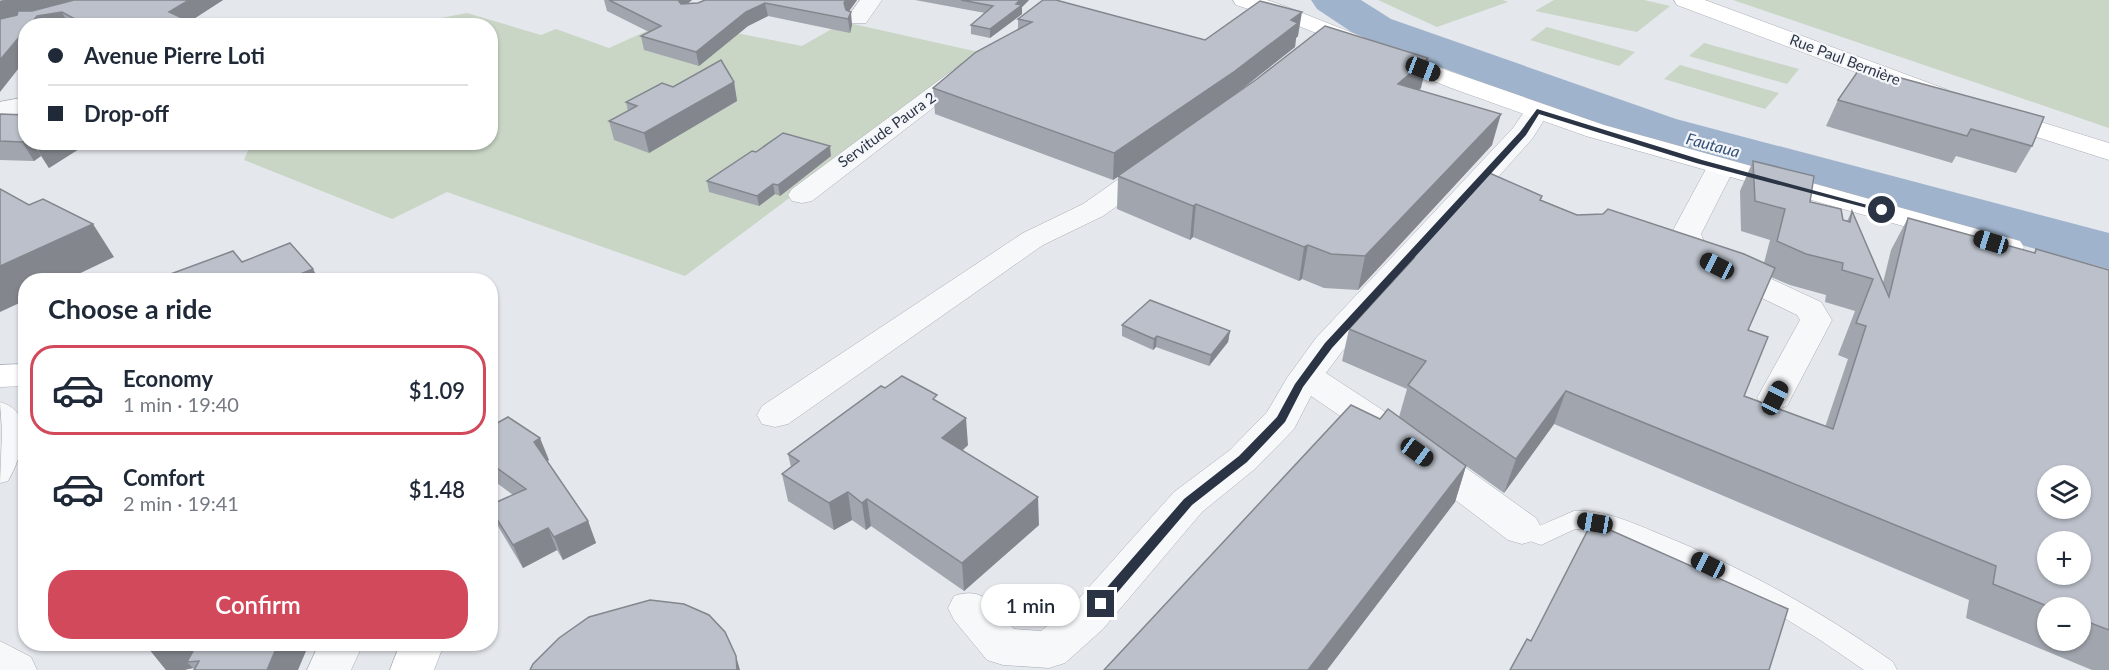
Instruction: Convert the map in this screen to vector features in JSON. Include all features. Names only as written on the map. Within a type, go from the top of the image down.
[{"type":"main road","points":[[1244,0],[1291,14],[1323,39],[1537,111],[1721,167],[1922,221],[2035,256]]},
{"type":"main road","name":"Rue Paul Bernière","points":[[1685,0],[1966,106],[2109,152]]},
{"type":"main road","points":[[0,376],[18,375]]},
{"type":"main road","points":[[412,670],[419,651]]},
{"type":"street","points":[[858,18],[871,0]]},
{"type":"street","name":"Servitude Paura 2","points":[[802,195],[987,55]]},
{"type":"street","points":[[0,110],[18,106]]},
{"type":"street","points":[[969,608],[1003,646],[1049,650],[1088,618],[1188,502],[1243,459],[1281,420],[1306,376],[1328,346],[1523,133],[1537,111]]},
{"type":"street","points":[[775,415],[1033,239],[1094,210],[1171,155]]},
{"type":"street","points":[[1721,167],[1686,234],[1691,248],[1702,258],[1810,309],[1815,320],[1775,398]]},
{"type":"street","points":[[1306,376],[1400,439],[1522,529]]},
{"type":"street","points":[[329,670],[338,651]]},
{"type":"street","points":[[0,660],[15,670]]},
{"type":"lane","points":[[0,409],[6,412],[14,431],[9,454],[0,475]]},
{"type":"lane","points":[[1522,529],[1541,536],[1575,520],[1614,526],[1677,550],[1771,596],[1852,646],[1884,670]]},
{"type":"green space","points":[[1378,0],[1503,0],[1508,2],[1437,27]]},
{"type":"green space","points":[[1554,0],[1644,0],[1670,6],[1637,32],[1535,11]]},
{"type":"green space","points":[[1733,0],[2109,0],[2109,128]]},
{"type":"green space","points":[[691,11],[731,32],[802,46],[844,22],[983,53],[685,276],[447,192],[392,219],[244,160],[248,150],[498,150],[498,22],[541,35],[556,29],[609,48]]},
{"type":"green space","points":[[467,13],[484,18],[441,18]]},
{"type":"green space","points":[[1547,27],[1635,52],[1619,66],[1530,40]]},
{"type":"green space","points":[[1704,43],[1799,69],[1787,84],[1689,56]]},
{"type":"green space","points":[[1680,65],[1779,93],[1765,109],[1664,79]]},
{"type":"building","points":[[74,0],[189,0],[169,12],[182,18],[73,18],[62,12],[35,18],[18,18],[18,39],[0,60],[0,19],[17,15],[18,11],[32,11]]},
{"type":"building","points":[[609,0],[678,0],[681,4],[698,3],[705,0],[846,0],[844,3],[846,10],[851,12],[848,19],[765,3],[746,12],[696,52],[641,36],[661,26]]},
{"type":"building","points":[[961,0],[1020,0],[1016,4],[1022,5],[990,29],[971,25],[993,6]]},
{"type":"building","points":[[1043,0],[1056,0],[1205,40],[1260,1],[1302,12],[1291,20],[1298,23],[1235,71],[1114,153],[933,88],[976,52],[1032,22],[1018,19]]},
{"type":"building","points":[[1325,26],[1428,58],[1398,84],[1501,114],[1365,256],[1331,254],[1308,245],[1304,247],[1118,176],[1257,79]]},
{"type":"building","points":[[721,60],[734,82],[644,133],[609,121],[637,106],[626,102],[662,83],[673,87]]},
{"type":"building","points":[[1858,71],[1895,81],[1897,77],[2044,117],[2032,146],[1971,129],[1967,136],[1838,100]]},
{"type":"building","points":[[0,114],[18,115],[18,142],[0,141]]},
{"type":"building","points":[[783,133],[830,146],[778,185],[773,184],[757,196],[707,181],[752,151],[756,152]]},
{"type":"building","points":[[1753,161],[1814,176],[1810,202],[1841,209],[1843,220],[1850,222],[1852,211],[1889,297],[1908,218],[2035,253],[2036,249],[2109,270],[2109,630],[2091,623],[2091,597],[2037,597],[2037,602],[1993,584],[1996,566],[1566,391],[1516,459],[1408,385],[1426,361],[1349,329],[1414,258],[1408,258],[1487,172],[1542,196],[1540,200],[1577,215],[1603,214],[1608,209],[1744,254],[1775,268],[1748,330],[1768,337],[1744,396],[1833,429],[1866,326],[1856,323],[1873,279],[1842,270],[1843,263],[1806,254],[1777,241],[1785,209],[1755,201]]},
{"type":"building","points":[[0,189],[29,205],[43,199],[93,224],[0,266]]},
{"type":"building","points":[[290,243],[313,269],[303,273],[173,273],[233,251],[242,262]]},
{"type":"building","points":[[1150,300],[1230,331],[1211,355],[1157,336],[1154,339],[1122,325]]},
{"type":"building","points":[[902,376],[937,395],[933,399],[966,418],[942,438],[1038,497],[962,563],[867,499],[862,503],[848,492],[829,503],[782,474],[799,461],[788,454],[881,386],[885,388]]},
{"type":"building","points":[[1351,405],[1380,419],[1388,409],[1466,466],[1308,670],[1104,670]]},
{"type":"building","points":[[508,417],[540,438],[534,442],[588,521],[554,537],[548,528],[513,545],[498,521],[498,501],[526,489],[498,469],[498,423]]},
{"type":"building","points":[[1592,522],[1788,609],[1769,670],[1510,670],[1527,639],[1531,641]]},
{"type":"building","points":[[650,600],[684,604],[709,615],[725,632],[736,656],[737,670],[530,670],[533,664],[559,638],[589,617]]},
{"type":"building","points":[[193,651],[275,651],[267,670],[194,670],[199,661],[187,662]]},
{"type":"waterway","name":"Fautaua","points":[[1332,0],[1375,28],[1658,130],[2109,251]]},
{"type":"route","points":[[1101,604],[1188,502],[1243,459],[1281,420],[1299,386],[1328,346],[1523,133],[1537,111],[1639,144],[1882,210]]}]
